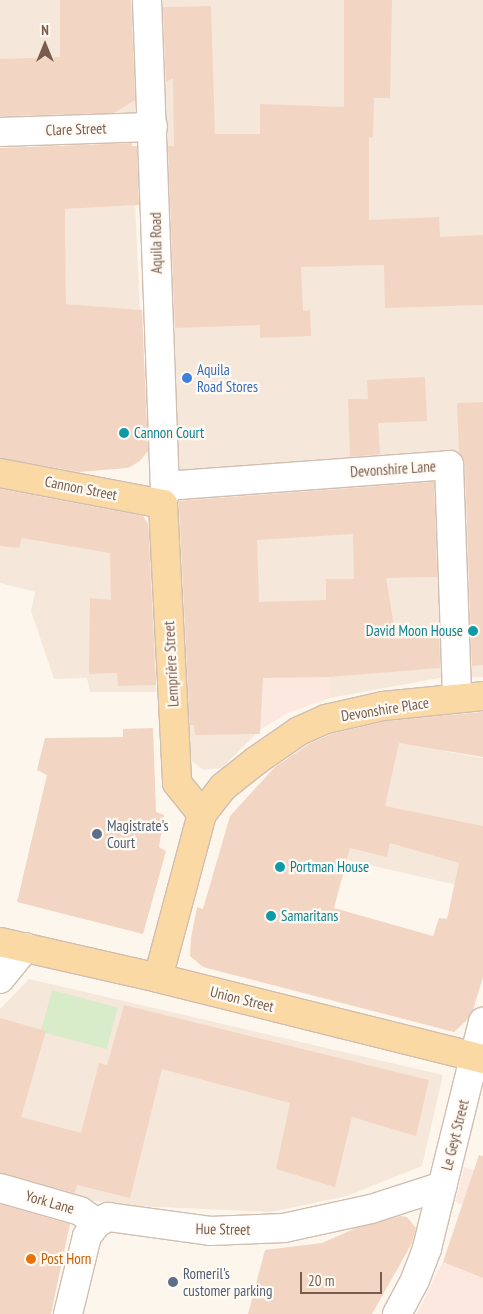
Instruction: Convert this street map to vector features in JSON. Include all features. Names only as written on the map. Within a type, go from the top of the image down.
[{"type":"main road","name":"Cannon Street","points":[[0,472],[164,495]]},
{"type":"main road","name":"Lemprière Street","points":[[164,495],[177,783],[202,814]]},
{"type":"main road","name":"Devonshire Place","points":[[202,814],[224,787],[257,760],[299,731],[326,719],[383,706],[470,697]]},
{"type":"main road","points":[[158,978],[202,814]]},
{"type":"main road","name":"Union Street","points":[[0,942],[158,978],[479,1058]]},
{"type":"street","name":"Aquila Road","points":[[147,0],[153,127],[164,495]]},
{"type":"street","name":"Clare Street","points":[[0,132],[153,127]]},
{"type":"street","name":"Devonshire Lane","points":[[164,495],[449,465],[470,697]]},
{"type":"street","points":[[0,979],[26,947]]},
{"type":"street","name":"Le Geyt Street","points":[[397,1314],[415,1280],[426,1248],[479,1058],[483,1022]]},
{"type":"street","name":"Hue Street","points":[[92,1229],[108,1217],[210,1231],[284,1228],[371,1209],[442,1186]]},
{"type":"street","name":"York Lane","points":[[0,1188],[80,1211],[92,1229]]},
{"type":"street","points":[[68,1314],[92,1229]]},
{"type":"shaded area","points":[[0,0],[483,0],[483,677],[466,678],[459,457],[179,472],[165,118],[0,122]]},
{"type":"shaded area","points":[[135,205],[140,310],[66,304],[65,209]]},
{"type":"shaded area","points":[[441,474],[450,676],[330,698],[328,601],[259,603],[261,729],[222,768],[203,770],[188,758],[177,498]]},
{"type":"shaded area","points":[[0,486],[140,514],[153,529],[156,692],[90,692],[87,678],[54,679],[31,611],[35,592],[0,583]]},
{"type":"shaded area","points":[[328,600],[330,698],[288,713],[261,729],[259,603]]},
{"type":"shaded area","points":[[453,715],[444,751],[483,758],[483,891],[347,860],[359,813],[382,818],[404,718]]},
{"type":"shaded area","points":[[29,979],[443,1075],[422,1166],[347,1196],[271,1212],[135,1206],[64,1197],[0,1179],[0,1009]]},
{"type":"shaded area","points":[[464,1167],[483,1173],[462,1205],[455,1202]]},
{"type":"shaded area","points":[[443,1262],[483,1278],[483,1314],[417,1314]]},
{"type":"green space","points":[[52,990],[118,1008],[107,1049],[41,1032]]},
{"type":"building","points":[[60,0],[131,0],[135,100],[114,113],[0,116],[0,59],[60,57]]},
{"type":"building","points":[[344,0],[392,0],[390,98],[374,98],[373,138],[369,137],[369,220],[439,217],[440,237],[483,235],[483,305],[385,308],[384,265],[301,267],[303,311],[310,310],[311,336],[260,338],[260,325],[175,328],[168,146],[174,146],[173,78],[166,82],[163,7],[211,6],[215,134],[260,134],[260,104],[344,107]]},
{"type":"building","points":[[132,143],[132,146],[137,146],[139,205],[65,209],[66,304],[142,310],[148,451],[140,461],[128,468],[79,472],[0,458],[0,148]]},
{"type":"building","points":[[425,377],[427,421],[378,423],[380,454],[350,457],[348,399],[368,399],[367,380]]},
{"type":"building","points":[[483,402],[483,665],[472,666],[465,464],[459,453],[457,403]]},
{"type":"building","points":[[434,482],[437,577],[386,578],[395,632],[439,633],[440,668],[329,677],[263,678],[260,734],[195,735],[194,725],[190,725],[179,501]],"holes":[[[353,534],[354,579],[326,579],[326,600],[259,602],[257,540]]]},
{"type":"building","points":[[0,489],[143,516],[148,524],[156,685],[118,686],[117,673],[89,674],[90,598],[111,600],[110,553],[22,538],[19,548],[0,546]]},
{"type":"building","points":[[483,712],[483,757],[399,743],[385,806],[483,826],[483,977],[473,1010],[467,1020],[454,1032],[203,967],[190,956],[191,938],[197,907],[203,909],[230,816],[275,767],[309,744],[331,734],[386,721]],"holes":[[[390,843],[459,863],[447,919],[439,918],[433,936],[334,908],[350,848],[387,857]]]},
{"type":"building","name":"Magistrate's Court","points":[[153,728],[156,812],[164,815],[159,847],[166,851],[143,934],[17,902],[47,775],[37,770],[45,738],[123,737],[123,729]]},
{"type":"building","points":[[124,1005],[429,1080],[416,1136],[352,1117],[335,1187],[276,1169],[290,1103],[162,1069],[130,1198],[77,1185],[75,1193],[0,1173],[0,1018],[46,1031],[21,1117],[81,1133],[99,1063],[107,1065]]},
{"type":"building","points":[[479,1155],[483,1156],[483,1278],[443,1262]]},
{"type":"building","name":"Post Horn","points":[[0,1204],[70,1224],[51,1314],[0,1314]]},
{"type":"building","points":[[400,1216],[407,1217],[416,1228],[412,1243],[372,1314],[248,1314],[265,1250],[322,1243],[356,1228]]},
{"type":"place","name":"Aquila Road Stores","points":[[187,378]]},
{"type":"place","name":"Cannon Court","points":[[124,433]]},
{"type":"place","name":"David Moon House","points":[[473,631]]},
{"type":"place","name":"Magistrate's Court","points":[[97,834]]},
{"type":"place","name":"Portman House","points":[[280,867]]},
{"type":"place","name":"Samaritans","points":[[271,916]]},
{"type":"place","name":"Post Horn","points":[[31,1259]]},
{"type":"place","name":"Romeril's customer parking","points":[[173,1282]]}]
